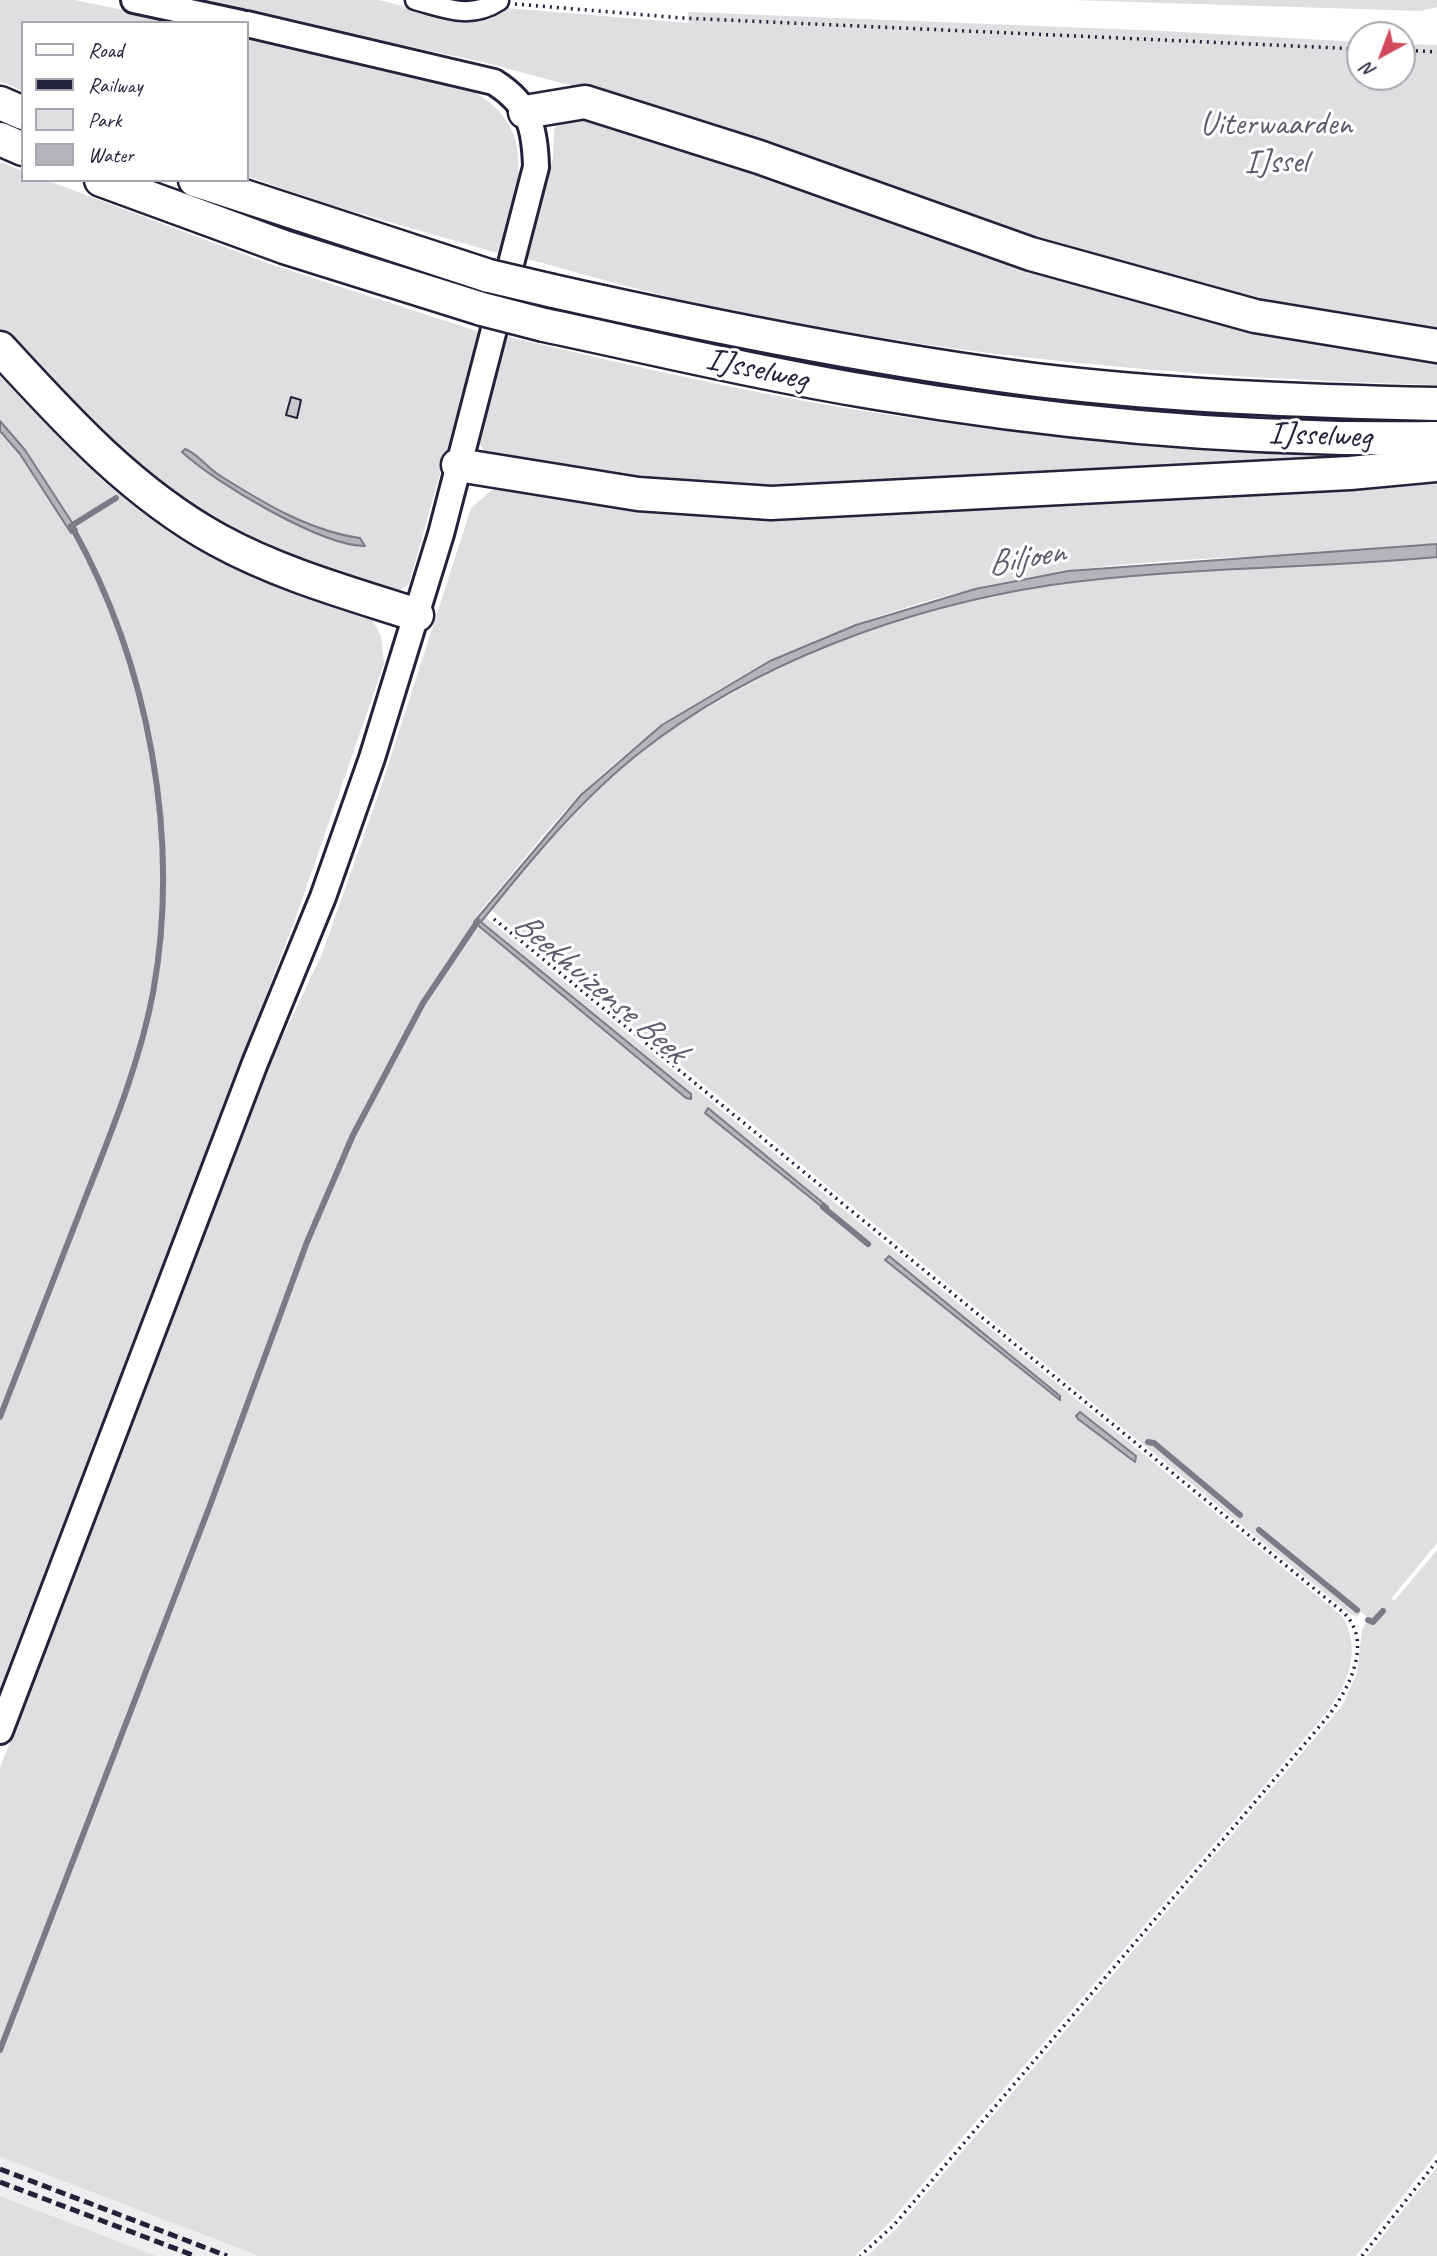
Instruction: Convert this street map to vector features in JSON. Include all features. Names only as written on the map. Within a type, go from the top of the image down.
[{"type":"highway","points":[[526,112],[585,102],[759,157],[1031,254],[1255,316],[1437,346]]},
{"type":"highway","points":[[0,103],[21,112]]},
{"type":"highway","points":[[0,139],[21,148]]},
{"type":"highway","name":"IJsselweg","points":[[106,182],[284,247],[482,309],[544,325],[875,393],[1084,421],[1360,439],[1437,438]]},
{"type":"highway","name":"IJsselweg","points":[[201,182],[489,276],[830,350],[1038,380],[1269,400],[1437,404]]},
{"type":"highway","points":[[0,348],[84,438],[180,516],[255,559],[416,615]]},
{"type":"highway","points":[[458,465],[638,494],[771,503],[1337,474],[1437,465]]},
{"type":"main road","points":[[134,0],[232,21]]},
{"type":"main road","points":[[0,1731],[255,1063],[323,897],[416,615],[536,167],[535,136],[526,112],[512,95],[494,82],[248,24]]},
{"type":"street","points":[[415,0],[466,12],[479,12],[497,1]]},
{"type":"path","points":[[497,1],[544,8],[682,18],[1346,48]]},
{"type":"path","points":[[1416,51],[1437,52]]},
{"type":"path","points":[[494,919],[1344,1613],[1356,1631],[1353,1672],[1339,1703],[894,2225],[860,2256]]},
{"type":"path","points":[[1362,2256],[1437,2161]]},
{"type":"shaded area","points":[[0,2157],[259,2256],[157,2256],[0,2196]]},
{"type":"green space","points":[[0,0],[75,0],[175,21],[21,21],[21,90],[0,81]]},
{"type":"green space","name":"Uiterwaarden IJssel","points":[[191,0],[379,0],[467,23],[488,20],[508,8],[688,23],[688,12],[1165,31],[1346,41],[1346,91],[1416,91],[1416,44],[1437,45],[1437,336],[1310,317],[1138,274],[643,105],[487,63]]},
{"type":"green space","points":[[1069,0],[1437,0],[1437,7],[1421,11]]},
{"type":"green space","points":[[248,36],[467,88],[491,103],[506,121],[515,140],[517,183],[501,254],[327,204],[248,176]]},
{"type":"green space","points":[[576,112],[1105,293],[1277,334],[1437,355],[1437,385],[1248,377],[965,350],[779,320],[686,301],[527,259],[553,157],[554,128]]},
{"type":"green space","points":[[0,162],[21,170],[21,182],[51,182],[267,263],[480,332],[409,584],[396,592],[251,548],[143,477],[0,335]],"holes":[[[190,450],[224,480],[268,506],[316,526],[360,538],[364,545],[347,543],[300,526],[248,498],[190,459]]]},
{"type":"green space","points":[[505,336],[729,386],[872,412],[1074,438],[1344,457],[1351,464],[712,492],[494,460],[484,451],[477,439]]},
{"type":"green space","points":[[0,363],[79,447],[369,614],[381,636],[384,664],[297,914],[0,1694],[0,431],[20,454],[71,533],[75,525],[25,450],[0,421]]},
{"type":"green space","points":[[1437,477],[1437,544],[1160,562],[1068,571],[999,583],[930,600],[795,650],[731,683],[670,721],[614,765],[563,813],[474,922],[686,1098],[692,1096],[481,922],[485,917],[1342,1616],[1352,1643],[1352,1656],[1345,1682],[1322,1718],[890,2222],[855,2256],[259,2256],[0,2157],[0,1768],[260,1084],[322,954],[380,790],[471,508],[492,490],[515,485],[620,503]]},
{"type":"green space","points":[[1437,557],[1437,1543],[1391,1599],[1395,1600],[1437,1550],[1437,2153],[1356,2256],[867,2256],[897,2228],[1342,1706],[1357,1673],[1362,1630],[1368,1618],[1361,1612],[1357,1617],[1350,1614],[491,910],[577,810],[648,746],[742,688],[825,647],[883,624],[973,599],[1088,581]]},
{"type":"green space","points":[[1437,2167],[1437,2256],[1367,2256]]},
{"type":"green space","points":[[0,2196],[157,2256],[0,2256]]},
{"type":"water","points":[[0,421],[25,450],[77,530],[71,533],[20,454],[0,431]]},
{"type":"water","points":[[185,449],[219,475],[269,505],[322,529],[360,538],[365,546],[322,536],[269,510],[197,465],[182,452]]},
{"type":"water","points":[[1437,544],[1437,557],[1099,579],[1051,585],[942,608],[834,643],[782,666],[683,721],[638,754],[575,812],[481,922],[691,1094],[691,1099],[686,1098],[474,922],[581,795],[662,725],[770,661],[856,625],[975,589],[1068,571]]},
{"type":"water","points":[[708,1108],[828,1207],[827,1211],[705,1113]]},
{"type":"water","points":[[889,1256],[1060,1396],[1060,1400],[885,1260]]},
{"type":"water","points":[[1080,1412],[1136,1456],[1135,1462],[1078,1419],[1076,1416]]},
{"type":"building","points":[[291,397],[301,400],[297,418],[286,415]]},
{"type":"waterway","name":"Beekhuizense Beek","points":[[71,526],[116,498]]},
{"type":"waterway","points":[[0,1417],[132,1074],[153,993],[161,934],[163,874],[160,814],[152,753],[139,694],[121,636],[99,580],[72,527]]},
{"type":"waterway","points":[[0,2050],[209,1508],[307,1242],[353,1135],[423,1003],[478,921]]},
{"type":"waterway","name":"Beekhuizense Beek","points":[[823,1207],[868,1244]]},
{"type":"waterway","name":"Beekhuizense Beek","points":[[1148,1442],[1154,1443],[1240,1515]]},
{"type":"waterway","name":"Beekhuizense Beek","points":[[1259,1530],[1357,1610]]},
{"type":"waterway","name":"Beekhuizense Beek","points":[[1368,1620],[1373,1622],[1383,1611]]},
{"type":"railway","points":[[0,2169],[227,2256]]},
{"type":"railway","points":[[0,2182],[195,2256]]},
{"type":"water label","name":"Biljoen","points":[[1026,559]]}]
